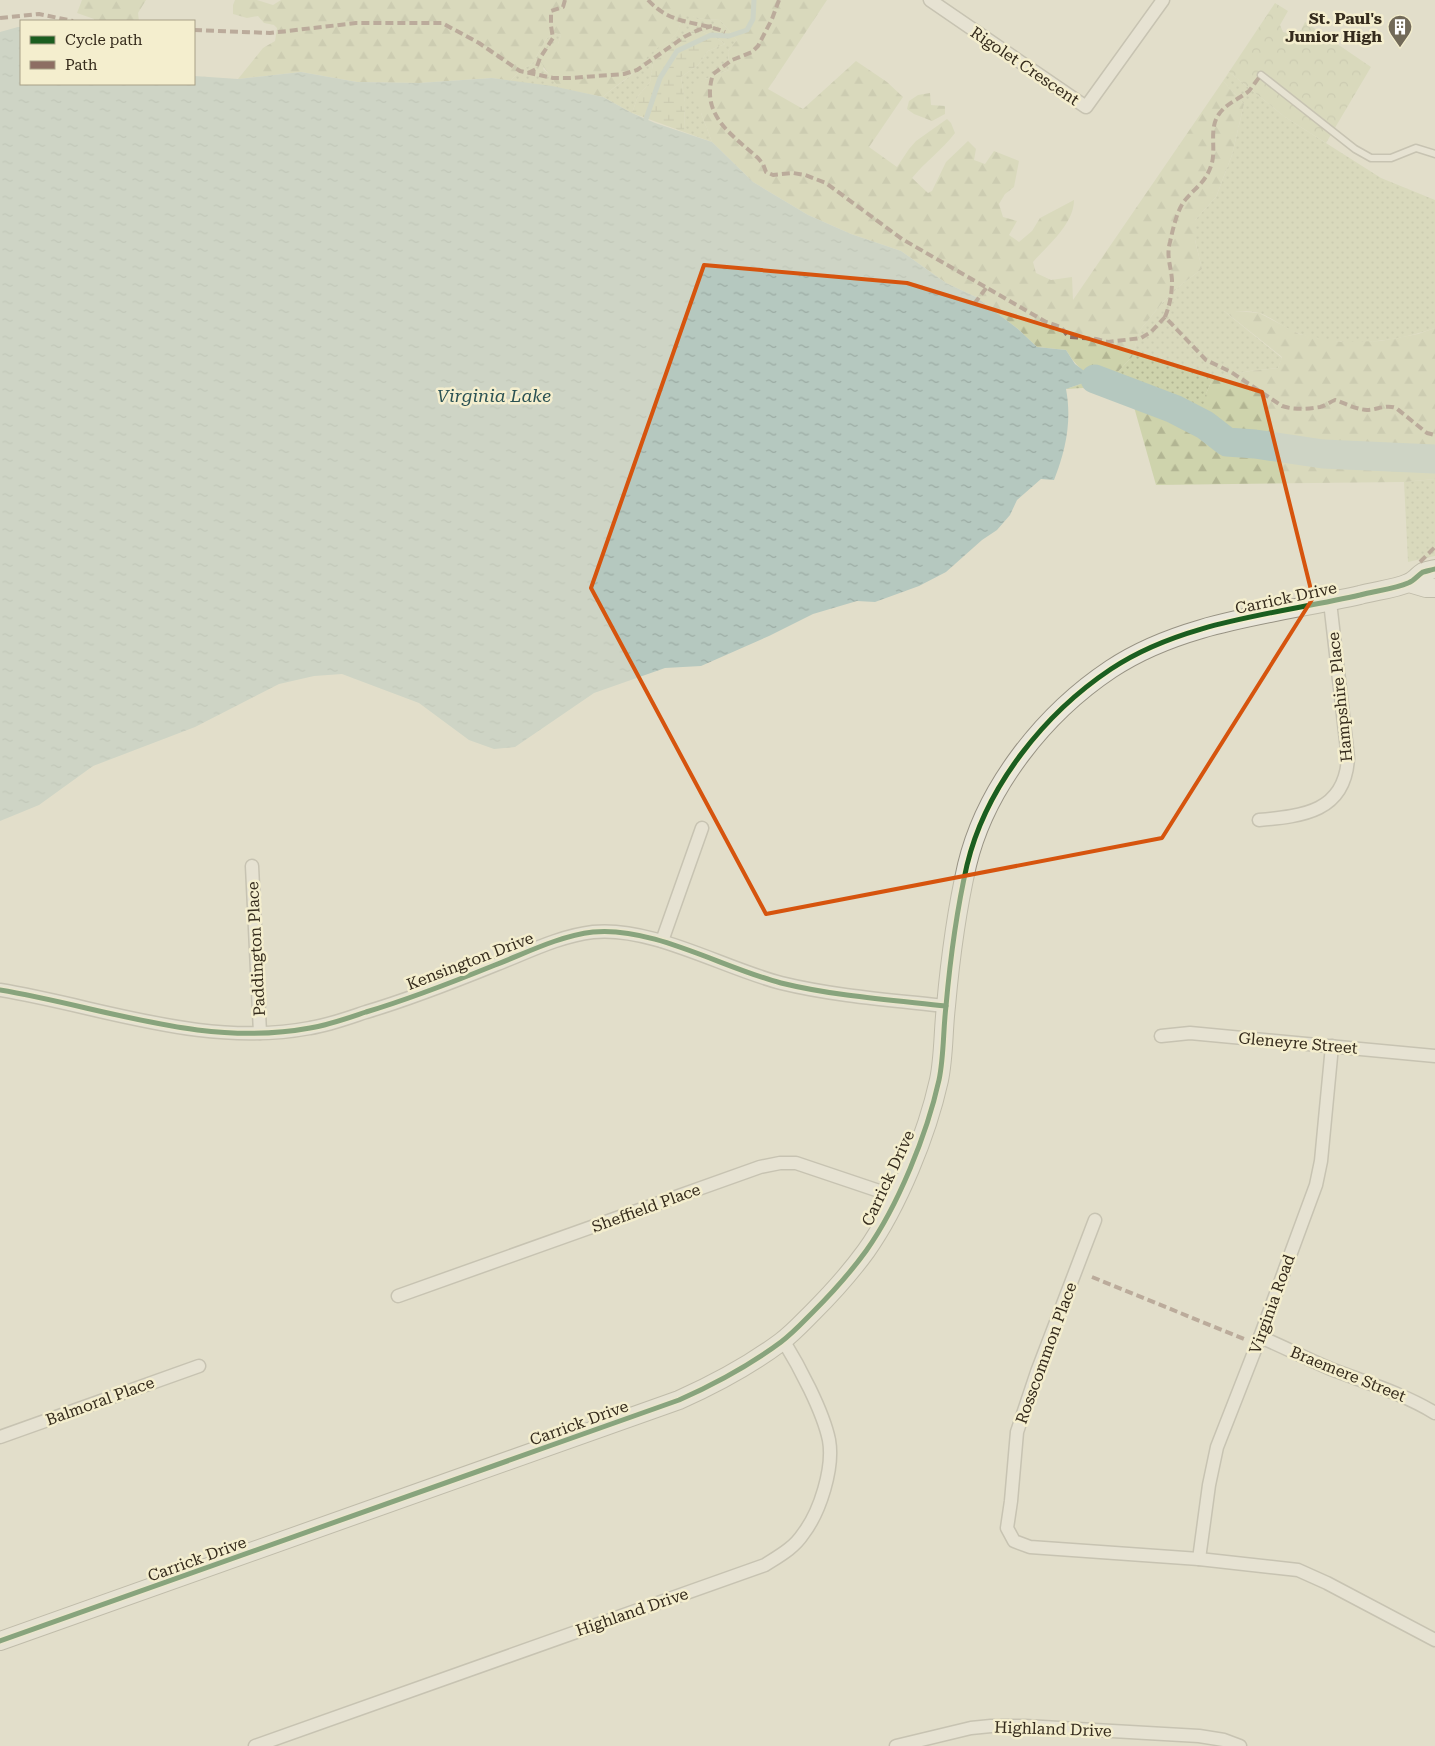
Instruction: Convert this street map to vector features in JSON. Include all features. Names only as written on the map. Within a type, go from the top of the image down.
[{"type":"street","name":"Rigolet Crescent","points":[[930,0],[1086,108],[1163,0]]},
{"type":"street","name":"Carrick Drive","points":[[0,1641],[679,1400],[718,1382],[783,1340],[834,1291],[853,1268],[884,1222],[917,1150],[938,1081],[943,1050],[946,1006],[968,864],[978,831],[992,802],[1014,765],[1034,739],[1055,715],[1081,691],[1113,668],[1161,643],[1202,628],[1330,602],[1409,583],[1424,572],[1435,569]]},
{"type":"street","name":"Carrick Drive","points":[[1409,583],[1426,588],[1435,588]]},
{"type":"street","name":"Hampshire Place","points":[[1259,820],[1293,817],[1310,813],[1335,797],[1343,784],[1348,770],[1344,715],[1330,602]]},
{"type":"street","points":[[662,941],[702,828]]},
{"type":"street","name":"Paddington Place","points":[[252,866],[260,1033]]},
{"type":"street","name":"Kensington Drive","points":[[0,990],[173,1027],[209,1032],[260,1033],[310,1028],[345,1019],[416,996],[564,938],[593,932],[625,933],[662,941],[779,983],[811,990],[946,1006]]},
{"type":"street","name":"Gleneyre Street","points":[[1161,1036],[1190,1032],[1435,1056]]},
{"type":"street","name":"Virginia Road","points":[[1199,1559],[1209,1485],[1217,1447],[1316,1185],[1321,1161],[1332,1046]]},
{"type":"street","name":"Sheffield Place","points":[[398,1296],[760,1167],[780,1163],[796,1163],[897,1197]]},
{"type":"street","name":"Rosscommon Place","points":[[1096,1220],[1037,1372],[1017,1432],[1007,1528],[1014,1541],[1030,1547],[1199,1559],[1298,1570],[1327,1583],[1435,1640]]},
{"type":"street","name":"Braemere Street","points":[[1260,1337],[1332,1369],[1417,1402],[1435,1413]]},
{"type":"street","name":"Highland Drive","points":[[255,1746],[765,1565],[787,1551],[803,1534],[816,1510],[825,1487],[830,1458],[829,1441],[824,1423],[794,1357],[783,1340]]},
{"type":"street","name":"Balmoral Place","points":[[0,1437],[199,1366]]},
{"type":"street","name":"Highland Drive","points":[[896,1746],[971,1728],[1025,1726],[1199,1736],[1224,1740],[1240,1746]]},
{"type":"lane","points":[[1261,76],[1355,148],[1371,158],[1391,158],[1416,148],[1435,154]]},
{"type":"highlighted area","points":[[704,265],[907,283],[1262,392],[1313,598],[1162,838],[766,914],[591,588]]},
{"type":"green space","points":[[82,0],[146,0],[138,13],[139,20],[94,20],[77,13]]},
{"type":"green space","points":[[235,0],[257,0],[273,5],[281,0],[827,0],[768,89],[803,109],[856,61],[887,82],[903,97],[869,147],[897,167],[916,141],[947,119],[955,133],[912,178],[928,193],[932,191],[946,162],[968,141],[976,149],[974,160],[985,164],[994,151],[1019,161],[1014,187],[1005,194],[999,204],[1003,217],[1017,221],[1009,235],[1019,242],[1032,231],[1040,218],[1074,200],[1073,209],[1065,226],[1033,262],[1036,273],[1051,280],[1072,277],[1073,300],[1223,81],[1244,104],[1232,155],[1216,197],[1195,220],[1195,240],[1202,269],[1182,284],[1162,303],[1140,330],[1132,357],[1107,383],[1083,371],[1066,350],[1037,347],[1018,329],[976,297],[946,283],[901,251],[851,234],[808,215],[753,182],[712,142],[692,89],[705,79],[729,70],[728,51],[737,40],[720,20],[703,19],[682,14],[675,35],[649,55],[637,70],[603,97],[559,88],[540,58],[549,46],[558,44],[561,35],[555,33],[546,39],[533,63],[520,71],[510,81],[492,78],[419,83],[357,82],[301,72],[238,79],[263,48],[275,41],[277,28],[274,25],[264,23],[258,16],[247,18],[233,14]]},
{"type":"green space","points":[[1275,3],[1288,11],[1280,25],[1283,32],[1293,34],[1301,30],[1305,22],[1371,67],[1326,143],[1285,117],[1229,72]]},
{"type":"green space","points":[[682,13],[703,19],[720,20],[737,40],[728,51],[729,70],[705,79],[701,113],[712,142],[684,132],[685,102],[681,77],[698,65],[708,51],[725,44],[715,37],[698,30],[654,57],[650,82],[638,96],[632,113],[603,97],[637,70],[649,54],[675,35]]},
{"type":"green space","points":[[698,30],[715,37],[725,44],[708,51],[698,65],[681,77],[685,102],[684,132],[632,113],[638,96],[650,82],[654,57]]},
{"type":"green space","points":[[555,33],[561,35],[558,44],[543,69],[553,78],[559,88],[510,81],[520,71],[533,63],[546,39]]},
{"type":"green space","points":[[1229,72],[1285,117],[1381,178],[1435,200],[1435,328],[1385,340],[1368,342],[1333,341],[1295,332],[1259,313],[1224,311],[1282,358],[1278,368],[1213,378],[1205,396],[1205,425],[1174,409],[1141,396],[1134,407],[1083,388],[1066,389],[1095,379],[1107,383],[1132,357],[1140,330],[1162,303],[1182,284],[1202,269],[1195,240],[1195,220],[1216,197],[1232,155],[1244,104],[1223,81]]},
{"type":"green space","points":[[930,93],[931,105],[945,106],[945,114],[932,121],[907,109],[909,101],[918,95]]},
{"type":"green space","points":[[1223,310],[1259,313],[1299,334],[1341,342],[1380,341],[1418,334],[1435,328],[1435,479],[1404,482],[1156,485],[1134,407],[1141,396],[1174,409],[1204,425],[1205,396],[1213,378],[1278,368],[1282,357]]},
{"type":"green space","points":[[1435,479],[1435,556],[1408,562],[1404,482]]},
{"type":"water","name":"Virginia Lake","points":[[20,27],[20,85],[195,85],[195,76],[238,79],[301,72],[357,82],[419,83],[492,78],[552,86],[603,97],[655,123],[712,142],[753,182],[808,215],[851,234],[901,251],[946,283],[976,297],[1018,329],[1037,347],[1066,350],[1075,364],[1095,379],[1066,389],[1068,401],[1067,435],[1054,480],[1041,479],[1017,500],[1010,515],[997,530],[982,540],[946,572],[919,586],[875,602],[857,601],[813,614],[701,666],[665,668],[594,693],[515,747],[494,749],[469,740],[419,703],[342,674],[314,676],[279,684],[195,727],[93,766],[39,805],[0,821],[0,32]]},
{"type":"waterway","points":[[646,119],[660,78],[677,51],[711,35],[729,36],[747,30],[753,19],[754,0]]},
{"type":"waterway","points":[[1095,379],[1174,409],[1205,425],[1227,442],[1323,454],[1435,459]]},
{"type":"marked path","points":[[528,73],[536,69],[540,58],[553,38],[551,11],[563,7],[565,0]]},
{"type":"marked path","points":[[648,0],[657,8],[675,18],[725,32]]},
{"type":"marked path","points":[[779,0],[772,19],[758,46],[752,52],[732,60],[713,74],[710,88],[714,112],[720,122],[728,132],[758,158],[766,172],[773,175],[793,173],[805,175],[826,183],[902,239],[1046,322],[1061,327],[1070,337],[1108,342],[1141,338],[1151,332],[1165,317],[1206,360],[1231,372],[1282,406],[1296,409],[1311,408],[1322,406],[1335,400],[1367,410],[1392,407],[1396,408],[1427,433],[1435,435]]},
{"type":"marked path","points":[[0,18],[39,14],[68,20]]},
{"type":"marked path","points":[[195,30],[270,33],[356,23],[442,23],[479,43],[520,71],[553,78],[570,78],[624,74],[637,70],[684,37],[712,26]]},
{"type":"marked path","points":[[1165,317],[1172,285],[1169,247],[1178,214],[1183,203],[1209,172],[1213,160],[1214,126],[1219,114],[1229,104],[1249,91],[1261,75]]},
{"type":"marked path","points":[[974,304],[987,287]]},
{"type":"marked path","points":[[1420,562],[1435,547]]},
{"type":"marked path","points":[[1092,1277],[1244,1339]]},
{"type":"cycle path","points":[[0,1641],[679,1400],[732,1374],[781,1342],[827,1298],[866,1251],[889,1213],[910,1169],[927,1123],[939,1080],[952,953],[967,865],[988,807],[1021,754],[1041,730],[1063,707],[1111,669],[1139,653],[1169,640],[1231,621],[1397,587],[1410,582],[1423,572],[1435,569]]},
{"type":"cycle path","points":[[0,990],[154,1023],[231,1033],[270,1033],[317,1027],[399,1002],[568,937],[593,932],[616,932],[639,935],[663,942],[781,983],[884,1000],[946,1006]]},
{"type":"place","name":"St. Paul's Junior High","points":[[1400,48]]}]
